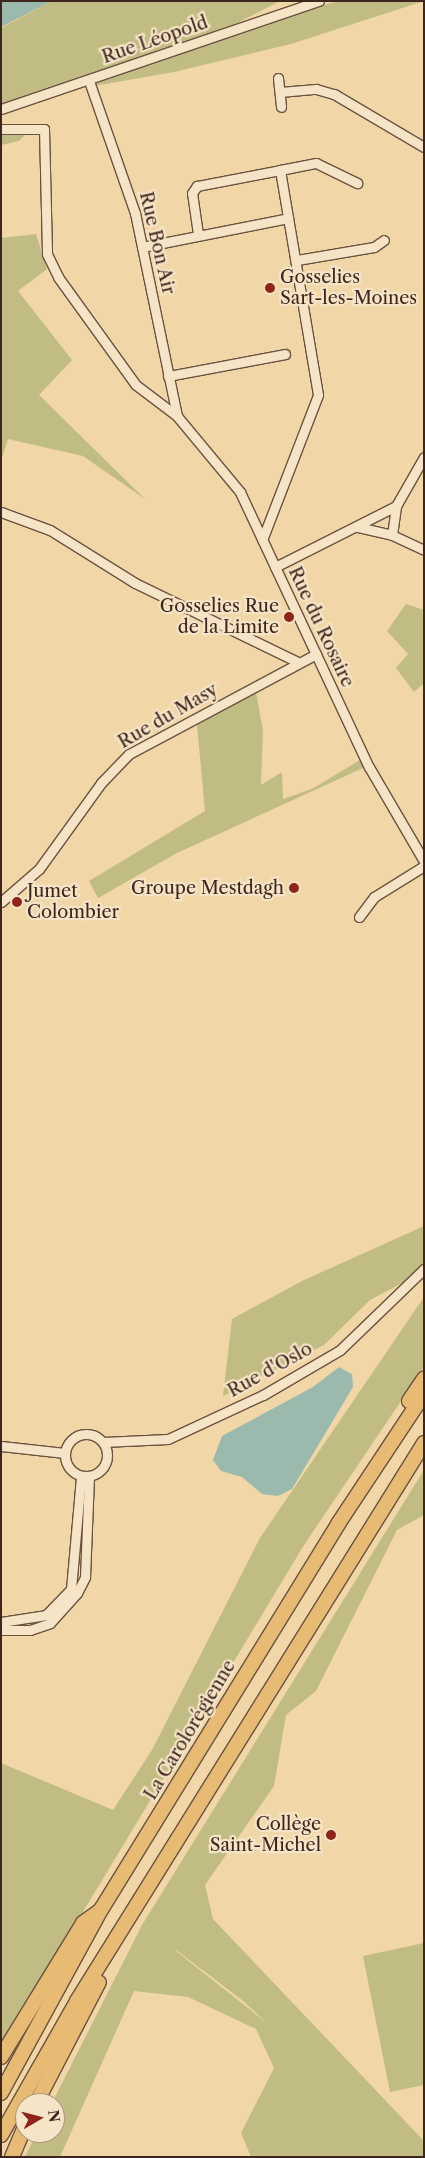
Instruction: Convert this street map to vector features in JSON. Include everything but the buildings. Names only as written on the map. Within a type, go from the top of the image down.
[{"type":"highway","points":[[393,1439],[402,1412],[424,1379]]},
{"type":"highway","name":"La Carolorégienne","points":[[1,2093],[102,1908],[393,1439],[424,1394]]},
{"type":"highway","points":[[1,2135],[107,1952],[424,1443]]},
{"type":"highway","points":[[1,2057],[83,1922],[102,1908]]},
{"type":"highway","points":[[41,2093],[102,1976],[107,1952]]},
{"type":"highway","points":[[12,2157],[18,2143]]},
{"type":"street","name":"Rue Léopold","points":[[1,109],[89,81],[319,1]]},
{"type":"street","points":[[278,78],[282,107]]},
{"type":"street","name":"Rue Bon Air","points":[[89,81],[119,159],[142,247],[178,416]]},
{"type":"street","points":[[280,92],[316,89],[334,94],[424,147]]},
{"type":"street","points":[[1,129],[44,129],[47,254],[86,318],[136,385],[178,416]]},
{"type":"street","points":[[198,234],[192,193],[197,186],[316,163],[357,183]]},
{"type":"street","points":[[262,540],[315,408],[318,386],[280,170]]},
{"type":"street","points":[[142,247],[198,234],[288,218]]},
{"type":"street","points":[[297,260],[374,247],[384,240]]},
{"type":"street","points":[[168,376],[285,354]]},
{"type":"street","name":"Rue du Rosaire","points":[[178,416],[240,492],[369,767],[424,861]]},
{"type":"street","points":[[392,535],[396,506],[424,457]]},
{"type":"street","points":[[275,567],[358,527],[396,506]]},
{"type":"street","points":[[1,512],[50,530],[135,583],[298,662]]},
{"type":"street","points":[[358,527],[392,535],[424,550]]},
{"type":"street","name":"Rue du Masy","points":[[1,902],[39,869],[101,783],[129,754],[316,654]]},
{"type":"street","points":[[359,917],[374,897],[424,866]]},
{"type":"street","name":"Rue d'Oslo","points":[[103,1442],[168,1439],[263,1395],[340,1350],[424,1269]]},
{"type":"street","points":[[84,1434],[103,1442],[106,1463],[85,1476],[69,1468],[66,1453],[72,1440],[84,1434]]},
{"type":"street","points":[[1,1446],[66,1453]]},
{"type":"street","points":[[1,1622],[46,1615],[71,1589],[85,1476]]},
{"type":"street","points":[[1,1630],[30,1630],[50,1623],[78,1593],[85,1577],[85,1476]]},
{"type":"shaded area","points":[[1,1],[52,1],[1,27]]},
{"type":"shaded area","points":[[52,1],[280,1],[204,40],[1,109],[1,28]]},
{"type":"shaded area","points":[[337,1],[424,1],[291,44],[174,72],[94,86],[89,81]]},
{"type":"shaded area","points":[[34,126],[19,141],[1,145],[1,129]]},
{"type":"shaded area","points":[[36,234],[47,269],[18,291],[72,360],[39,395],[145,499],[83,456],[8,439],[1,461],[1,238]]},
{"type":"shaded area","points":[[406,604],[424,610],[424,683],[414,692],[396,668],[408,654],[387,631]]},
{"type":"shaded area","points":[[256,692],[263,731],[261,785],[282,772],[283,799],[312,789],[365,757],[363,768],[177,853],[98,898],[89,881],[205,811],[197,725]]},
{"type":"shaded area","points":[[424,1226],[424,1263],[406,1281],[370,1300],[324,1345],[223,1396],[232,1319],[302,1281]]},
{"type":"shaded area","points":[[424,1297],[424,1367],[304,1545],[1,2048],[1,1763],[113,1810],[152,1750],[260,1538]]},
{"type":"shaded area","points":[[339,1367],[352,1374],[353,1387],[292,1489],[278,1496],[262,1494],[242,1477],[221,1471],[213,1460],[222,1436],[313,1387]]},
{"type":"shaded area","points":[[424,1470],[424,1515],[397,1530],[316,1691],[286,1715],[274,1786],[205,1885],[213,1919],[424,2141],[424,2157],[251,2157],[241,2133],[274,2068],[256,2029],[188,1997],[134,1991],[60,2157],[25,2157],[32,2143],[65,2143],[65,2093],[57,2093],[142,1925]],"holes":[[[176,1950],[242,2000],[267,2023],[176,1951]]]},
{"type":"shaded area","points":[[424,1943],[424,2085],[390,2092],[363,1956]]},
{"type":"place","name":"Gosselies Sart-les-Moines","points":[[270,288]]},
{"type":"place","name":"Gosselies Rue de la Limite","points":[[289,617]]},
{"type":"place","name":"Groupe Mestdagh","points":[[294,888]]},
{"type":"place","name":"Jumet Colombier","points":[[17,902]]},
{"type":"place","name":"Collège Saint-Michel","points":[[331,1835]]}]
